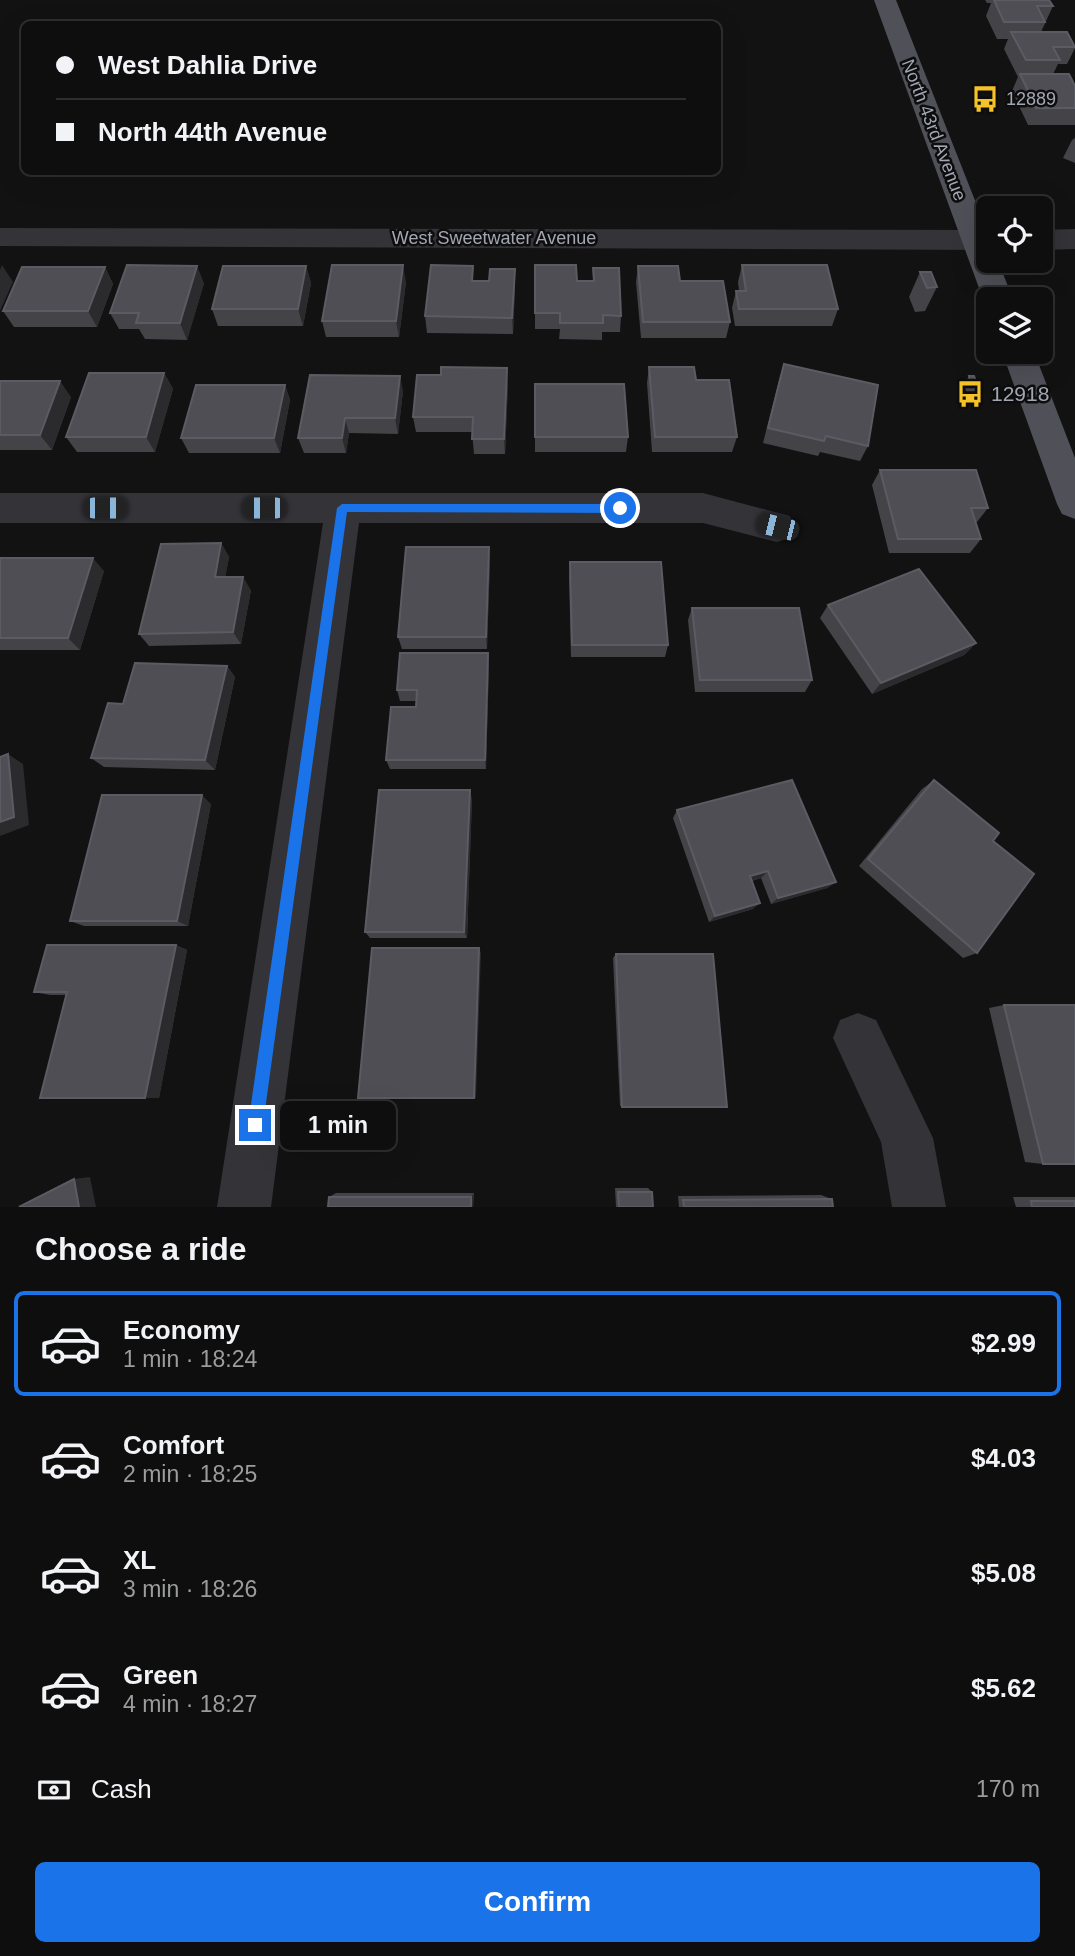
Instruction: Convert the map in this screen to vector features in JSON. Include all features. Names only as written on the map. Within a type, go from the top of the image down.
[{"type":"main road","name":"North 43rd Avenue","points":[[885,0],[976,225]]},
{"type":"main road","points":[[1022,364],[1075,504]]},
{"type":"street","name":"West Sweetwater Avenue","points":[[0,237],[976,240]]},
{"type":"street","points":[[1053,240],[1075,239]]},
{"type":"street","points":[[0,508],[703,508],[778,527]]},
{"type":"street","points":[[244,1207],[342,508]]},
{"type":"street","points":[[858,1038],[907,1138],[919,1207]]},
{"type":"building","points":[[994,0],[1049,0],[1053,6],[1037,6],[1045,22],[1004,22]]},
{"type":"building","points":[[1011,32],[1067,32],[1075,47],[1053,47],[1060,60],[1026,60]]},
{"type":"building","points":[[1020,74],[1069,74],[1075,86],[1075,108],[1036,108]]},
{"type":"building","points":[[127,265],[197,266],[180,323],[136,323],[139,313],[110,313]]},
{"type":"building","points":[[332,265],[403,265],[396,321],[322,321]]},
{"type":"building","points":[[431,265],[473,266],[472,281],[489,281],[490,269],[515,269],[512,318],[425,316]]},
{"type":"building","points":[[535,265],[576,265],[577,281],[594,281],[593,268],[619,268],[621,316],[603,315],[603,323],[560,323],[560,313],[535,313]]},
{"type":"building","points":[[742,265],[827,265],[838,309],[739,309],[736,291],[746,291]]},
{"type":"building","points":[[223,266],[306,266],[298,309],[212,309]]},
{"type":"building","points":[[638,266],[678,266],[680,281],[723,281],[730,322],[643,322]]},
{"type":"building","points":[[22,267],[105,267],[88,311],[3,311]]},
{"type":"building","points":[[920,272],[931,272],[937,287],[927,288]]},
{"type":"building","points":[[784,364],[878,385],[868,446],[826,436],[824,441],[768,428]]},
{"type":"building","points":[[441,367],[507,368],[504,439],[472,439],[473,417],[413,417],[417,375],[441,375]]},
{"type":"building","points":[[649,367],[694,367],[696,380],[729,380],[737,437],[655,437]]},
{"type":"building","points":[[89,373],[164,373],[146,437],[66,437]]},
{"type":"building","points":[[310,375],[400,376],[395,418],[345,418],[342,438],[298,438]]},
{"type":"building","points":[[969,376],[974,376],[978,388],[972,387]]},
{"type":"building","points":[[0,381],[60,381],[40,435],[0,435]]},
{"type":"building","points":[[535,384],[624,384],[628,437],[535,437]]},
{"type":"building","points":[[196,385],[285,385],[274,438],[181,438]]},
{"type":"building","points":[[880,470],[976,470],[988,508],[971,508],[981,539],[898,539]]},
{"type":"building","points":[[221,543],[215,577],[243,577],[233,632],[139,634],[161,544]]},
{"type":"building","points":[[406,547],[489,547],[486,637],[398,637]]},
{"type":"building","points":[[0,558],[93,558],[68,638],[0,638]]},
{"type":"building","points":[[570,562],[661,562],[668,645],[572,645]]},
{"type":"building","points":[[919,569],[976,643],[881,683],[828,605]]},
{"type":"building","points":[[692,608],[799,608],[812,680],[700,680]]},
{"type":"building","points":[[400,653],[488,653],[485,760],[386,760],[391,707],[416,707],[417,690],[397,690]]},
{"type":"building","points":[[135,663],[227,666],[205,760],[91,758],[108,703],[123,704]]},
{"type":"building","points":[[8,754],[14,817],[0,822],[0,757]]},
{"type":"building","points":[[792,780],[836,882],[778,898],[768,871],[750,876],[760,903],[715,916],[677,810]]},
{"type":"building","points":[[934,780],[999,833],[993,841],[1034,874],[977,953],[868,859]]},
{"type":"building","points":[[379,790],[470,790],[464,932],[365,932]]},
{"type":"building","points":[[102,795],[202,795],[177,921],[70,921]]},
{"type":"building","points":[[47,945],[176,945],[145,1098],[40,1098],[67,992],[34,992]]},
{"type":"building","points":[[372,948],[479,948],[474,1098],[358,1098]]},
{"type":"building","points":[[616,954],[713,954],[727,1107],[622,1107]]},
{"type":"building","points":[[1004,1005],[1075,1005],[1075,1164],[1043,1164]]},
{"type":"building","points":[[74,1179],[79,1207],[19,1207]]},
{"type":"building","points":[[618,1192],[652,1192],[653,1207],[619,1207]]},
{"type":"building","points":[[329,1197],[471,1197],[471,1207],[328,1207]]},
{"type":"building","points":[[832,1199],[833,1207],[684,1207],[683,1200]]},
{"type":"building","points":[[1031,1201],[1075,1201],[1075,1207],[1032,1207]]},
{"type":"place","name":"12889","points":[[985,99]]},
{"type":"place","name":"12918","points":[[970,394]]},
{"type":"route","points":[[255,1125],[342,508],[620,508]]}]
